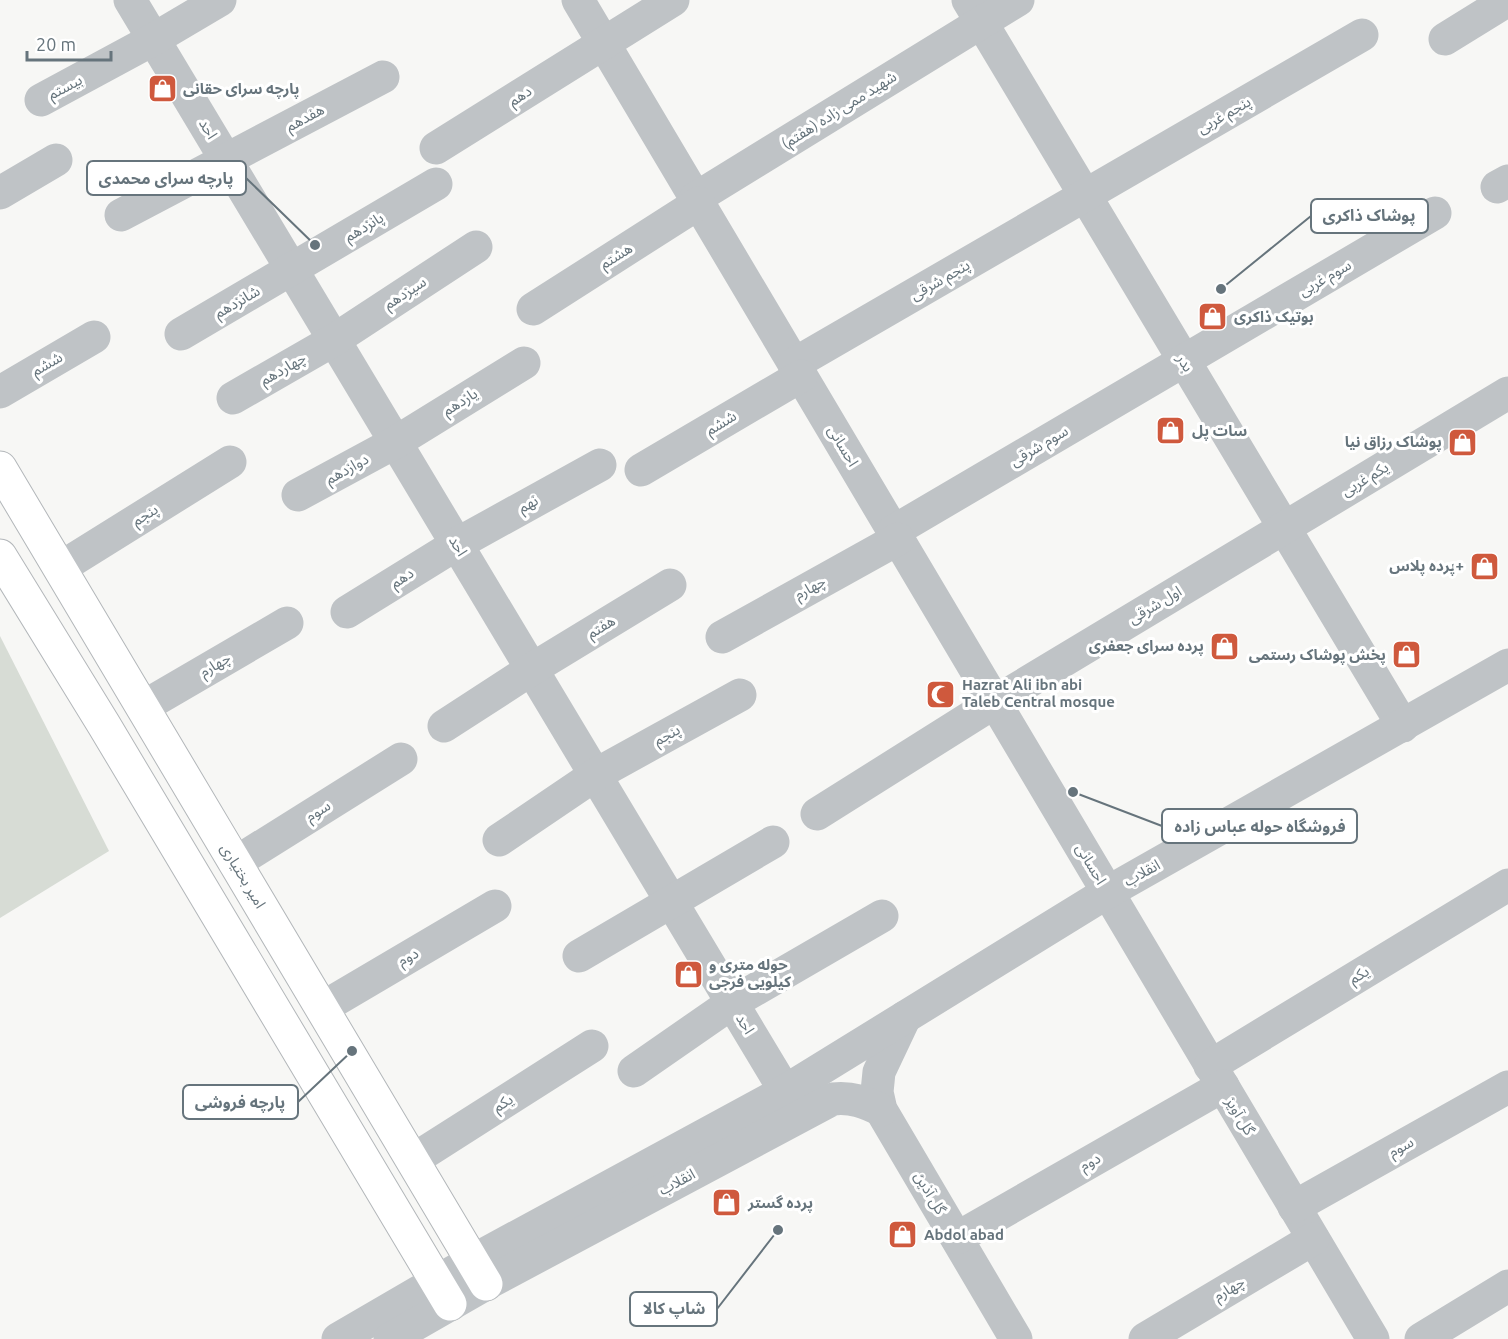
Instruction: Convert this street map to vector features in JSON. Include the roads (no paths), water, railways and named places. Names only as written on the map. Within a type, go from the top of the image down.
[{"type":"main road","name":"امیر بختیاری","points":[[0,468],[479,1272]]},
{"type":"main road","points":[[0,556],[104,725],[443,1293]]},
{"type":"main road","points":[[185,861],[227,850]]},
{"type":"street","name":"احد","points":[[130,0],[531,669],[673,900],[785,1091]]},
{"type":"street","name":"بیستم","points":[[40,100],[154,39],[220,0]]},
{"type":"street","name":"احسانی","points":[[578,0],[1108,892]]},
{"type":"street","name":"دهم","points":[[436,148],[673,0]]},
{"type":"street","name":"شهید ممی زاده (هفتم)","points":[[698,201],[974,11],[1018,0]]},
{"type":"street","points":[[1444,39],[1508,0]]},
{"type":"street","name":"بدر","points":[[974,11],[1403,726]]},
{"type":"street","name":"پنجم غربی","points":[[1085,196],[1362,35]]},
{"type":"street","name":"هفدهم","points":[[121,215],[383,77]]},
{"type":"street","points":[[0,193],[56,160]]},
{"type":"street","name":"پانزدهم","points":[[292,270],[436,184]]},
{"type":"street","name":"پنجم شرقی","points":[[798,370],[1085,196]]},
{"type":"street","name":"هشتم","points":[[533,309],[698,201]]},
{"type":"street","name":"سوم غربی","points":[[1184,360],[1435,213]]},
{"type":"street","name":"سیزدهم","points":[[334,340],[476,247]]},
{"type":"street","name":"شانزدهم","points":[[181,334],[292,270]]},
{"type":"street","name":"ششم","points":[[0,392],[94,337]]},
{"type":"street","name":"چهاردهم","points":[[232,398],[334,340]]},
{"type":"street","name":"سوم شرقی","points":[[896,535],[1184,360]]},
{"type":"street","name":"یازدهم","points":[[396,442],[524,363]]},
{"type":"street","name":"ششم","points":[[641,470],[798,370]]},
{"type":"street","name":"یکم غربی","points":[[1284,527],[1508,393]]},
{"type":"street","name":"دوازدهم","points":[[298,495],[396,442]]},
{"type":"street","name":"پنجم","points":[[60,568],[230,462]]},
{"type":"street","name":"نهم","points":[[457,544],[600,465]]},
{"type":"street","name":"اول شرقی","points":[[995,702],[1284,527]]},
{"type":"street","name":"چهارم","points":[[722,637],[896,535]]},
{"type":"street","name":"دهم","points":[[347,612],[457,544]]},
{"type":"street","name":"هفتم","points":[[531,669],[670,585]]},
{"type":"street","name":"چهارم","points":[[143,707],[287,623]]},
{"type":"street","name":"انقلاب","points":[[338,1339],[443,1293],[785,1091],[1108,892],[1508,665]]},
{"type":"street","points":[[444,726],[531,669]]},
{"type":"street","name":"پنجم","points":[[595,775],[740,695]]},
{"type":"street","points":[[817,814],[995,702]]},
{"type":"street","name":"سوم","points":[[227,850],[401,759]]},
{"type":"street","points":[[499,840],[595,775]]},
{"type":"street","points":[[579,956],[773,842]]},
{"type":"street","name":"یکم","points":[[1216,1076],[1508,885]]},
{"type":"street","name":"گل آویز","points":[[1108,892],[1372,1339]]},
{"type":"street","name":"دوم","points":[[322,1008],[495,906]]},
{"type":"street","points":[[634,1071],[732,1003],[882,916]]},
{"type":"street","points":[[881,1110],[877,1092],[879,1072],[905,1017]]},
{"type":"street","name":"یکم","points":[[413,1160],[592,1046]]},
{"type":"street","name":"دوم","points":[[957,1238],[1216,1076]]},
{"type":"street","name":"سوم","points":[[1294,1207],[1508,1088]]},
{"type":"street","name":"انقلاب","points":[[479,1272],[833,1099],[852,1098],[881,1110]]},
{"type":"street","name":"گل آذین","points":[[881,1110],[1016,1339]]},
{"type":"street","name":"چهارم","points":[[1145,1339],[1313,1239]]},
{"type":"street","points":[[1421,1339],[1508,1286]]},
{"type":"street","name":"انقلاب","points":[[390,1339],[443,1293]]},
{"type":"place","name":"پارچه سرای حقانی","points":[[162,89]]},
{"type":"place","name":"پارچه سرای محمدی","points":[[315,245]]},
{"type":"place","name":"پوشاک ذاکری","points":[[1221,289]]},
{"type":"place","name":"بوتیک ذاکری","points":[[1213,317]]},
{"type":"place","name":"سات پل","points":[[1171,431]]},
{"type":"place","name":"پوشاک رزاق نیا","points":[[1463,442]]},
{"type":"place","name":"پرده پلاس+","points":[[1485,566]]},
{"type":"place","name":"پرده سرای جعفری","points":[[1225,646]]},
{"type":"place","name":"پخش پوشاک رستمی","points":[[1407,655]]},
{"type":"place","name":"Hazrat Ali ibn abi Taleb Central mosque","points":[[941,694]]},
{"type":"place","name":"فروشگاه حوله عباس زاده","points":[[1073,792]]},
{"type":"place","name":"حوله متری و کیلویی فرجی","points":[[688,974]]},
{"type":"place","name":"پارچه فروشی","points":[[352,1051]]},
{"type":"place","name":"پرده گستر","points":[[727,1203]]},
{"type":"place","name":"شاپ کالا","points":[[778,1230]]},
{"type":"place","name":"Abdol abad","points":[[903,1235]]}]
